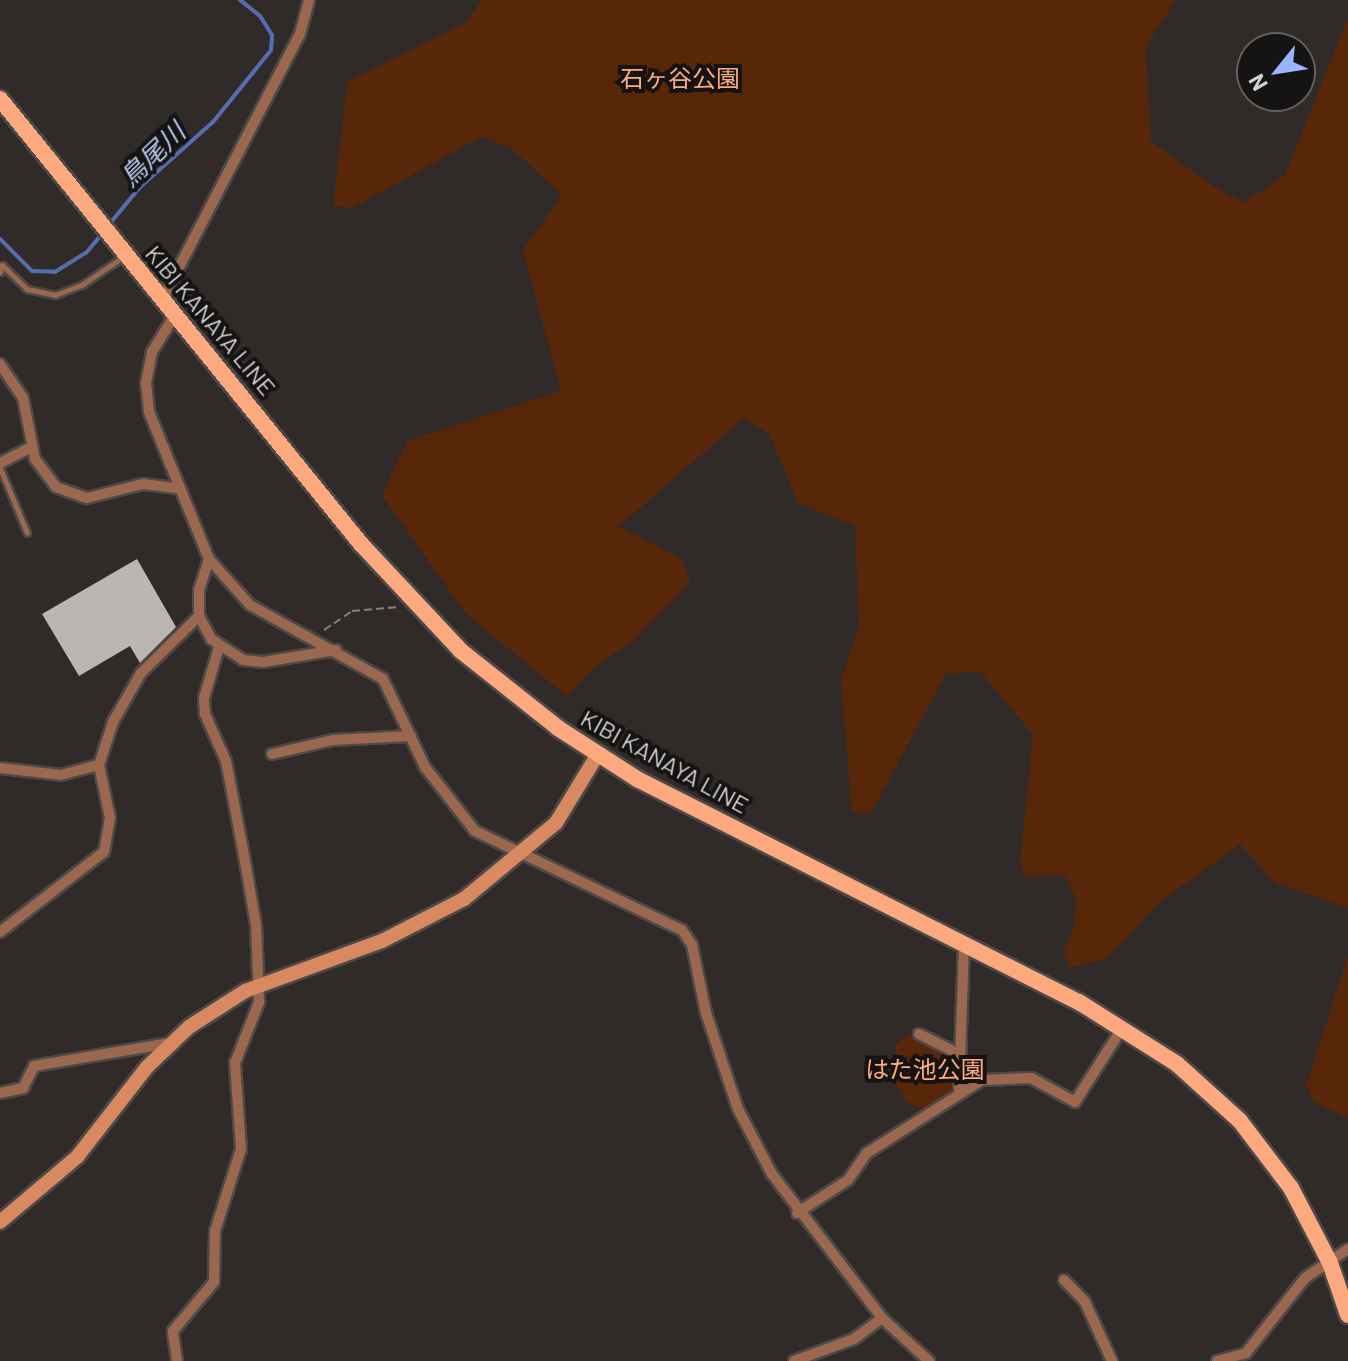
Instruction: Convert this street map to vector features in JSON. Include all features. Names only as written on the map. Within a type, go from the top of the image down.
[{"type":"main road","name":"KIBI KANAYA LINE","points":[[0,99],[417,607],[492,677],[598,754],[669,797],[1123,1027],[1177,1064],[1240,1121],[1291,1188],[1330,1263],[1348,1315]]},
{"type":"street","points":[[162,300],[300,34],[309,0]]},
{"type":"street","points":[[175,315],[158,337],[146,383],[149,412],[177,488],[209,559],[250,605],[336,650],[383,679],[425,767],[466,822],[522,856],[617,895],[682,930],[692,945],[706,1013],[738,1109],[797,1213],[882,1318],[929,1361]]},
{"type":"street","points":[[0,364],[23,398],[31,447],[48,480],[77,496],[99,497],[143,484],[177,488]]},
{"type":"street","points":[[0,465],[31,447]]},
{"type":"street","points":[[209,559],[199,590],[199,616],[219,647],[234,657],[263,662],[336,650]]},
{"type":"street","points":[[0,932],[104,852],[110,818],[99,765],[131,686],[199,616]]},
{"type":"street","points":[[177,1361],[173,1331],[214,1282],[215,1231],[241,1149],[235,1063],[259,1002],[256,925],[226,761],[205,714],[204,698],[219,647]]},
{"type":"street","points":[[272,754],[333,740],[411,736]]},
{"type":"street","points":[[0,1222],[34,1198],[77,1157],[172,1042],[202,1017],[258,985],[413,927],[464,899],[522,856],[569,808],[598,754]]},
{"type":"street","points":[[0,768],[61,775],[99,765]]},
{"type":"street","points":[[959,1093],[957,1053],[964,944]]},
{"type":"street","points":[[797,1213],[848,1180],[867,1153],[982,1080],[1031,1078],[1075,1102],[1123,1027]]},
{"type":"street","points":[[919,1034],[957,1053]]},
{"type":"street","points":[[0,1093],[23,1088],[34,1066],[172,1042]]},
{"type":"street","points":[[1217,1361],[1246,1353],[1305,1278],[1348,1249]]},
{"type":"street","points":[[1064,1280],[1085,1302],[1112,1361]]},
{"type":"street","points":[[794,1361],[854,1339],[882,1318]]},
{"type":"lane","points":[[0,272],[2,265],[27,289],[55,295],[83,284],[120,248]]},
{"type":"lane","points":[[0,465],[27,533]]},
{"type":"path","points":[[314,639],[352,611],[417,607]]},
{"type":"green space","name":"石ヶ谷公園","points":[[482,0],[1176,0],[1146,46],[1151,141],[1217,189],[1244,202],[1285,175],[1310,112],[1316,112],[1316,98],[1348,18],[1348,908],[1274,882],[1240,844],[1160,902],[1107,958],[1070,968],[1063,952],[1074,928],[1076,897],[1064,875],[1025,877],[1020,861],[1033,735],[980,671],[946,674],[871,813],[852,813],[841,681],[859,625],[855,526],[798,503],[769,434],[744,418],[619,526],[683,560],[690,583],[632,642],[596,666],[567,696],[466,614],[382,495],[407,441],[561,391],[523,250],[562,195],[510,147],[481,137],[352,208],[333,206],[347,82],[465,23]]},
{"type":"green space","points":[[1348,956],[1348,1118],[1314,1102],[1306,1085]]},
{"type":"green space","name":"はた池公園","points":[[917,1028],[953,1046],[953,1090],[925,1110],[907,1103],[896,1082],[896,1044]]},
{"type":"building","points":[[137,559],[176,627],[140,663],[130,646],[79,676],[42,614]]},
{"type":"waterway","name":"鳥尾川","points":[[107,227],[140,187],[213,122],[271,50],[272,35],[260,16],[240,0]]},
{"type":"waterway","name":"鳥尾川","points":[[0,239],[32,271],[55,272],[86,253],[102,234]]}]
